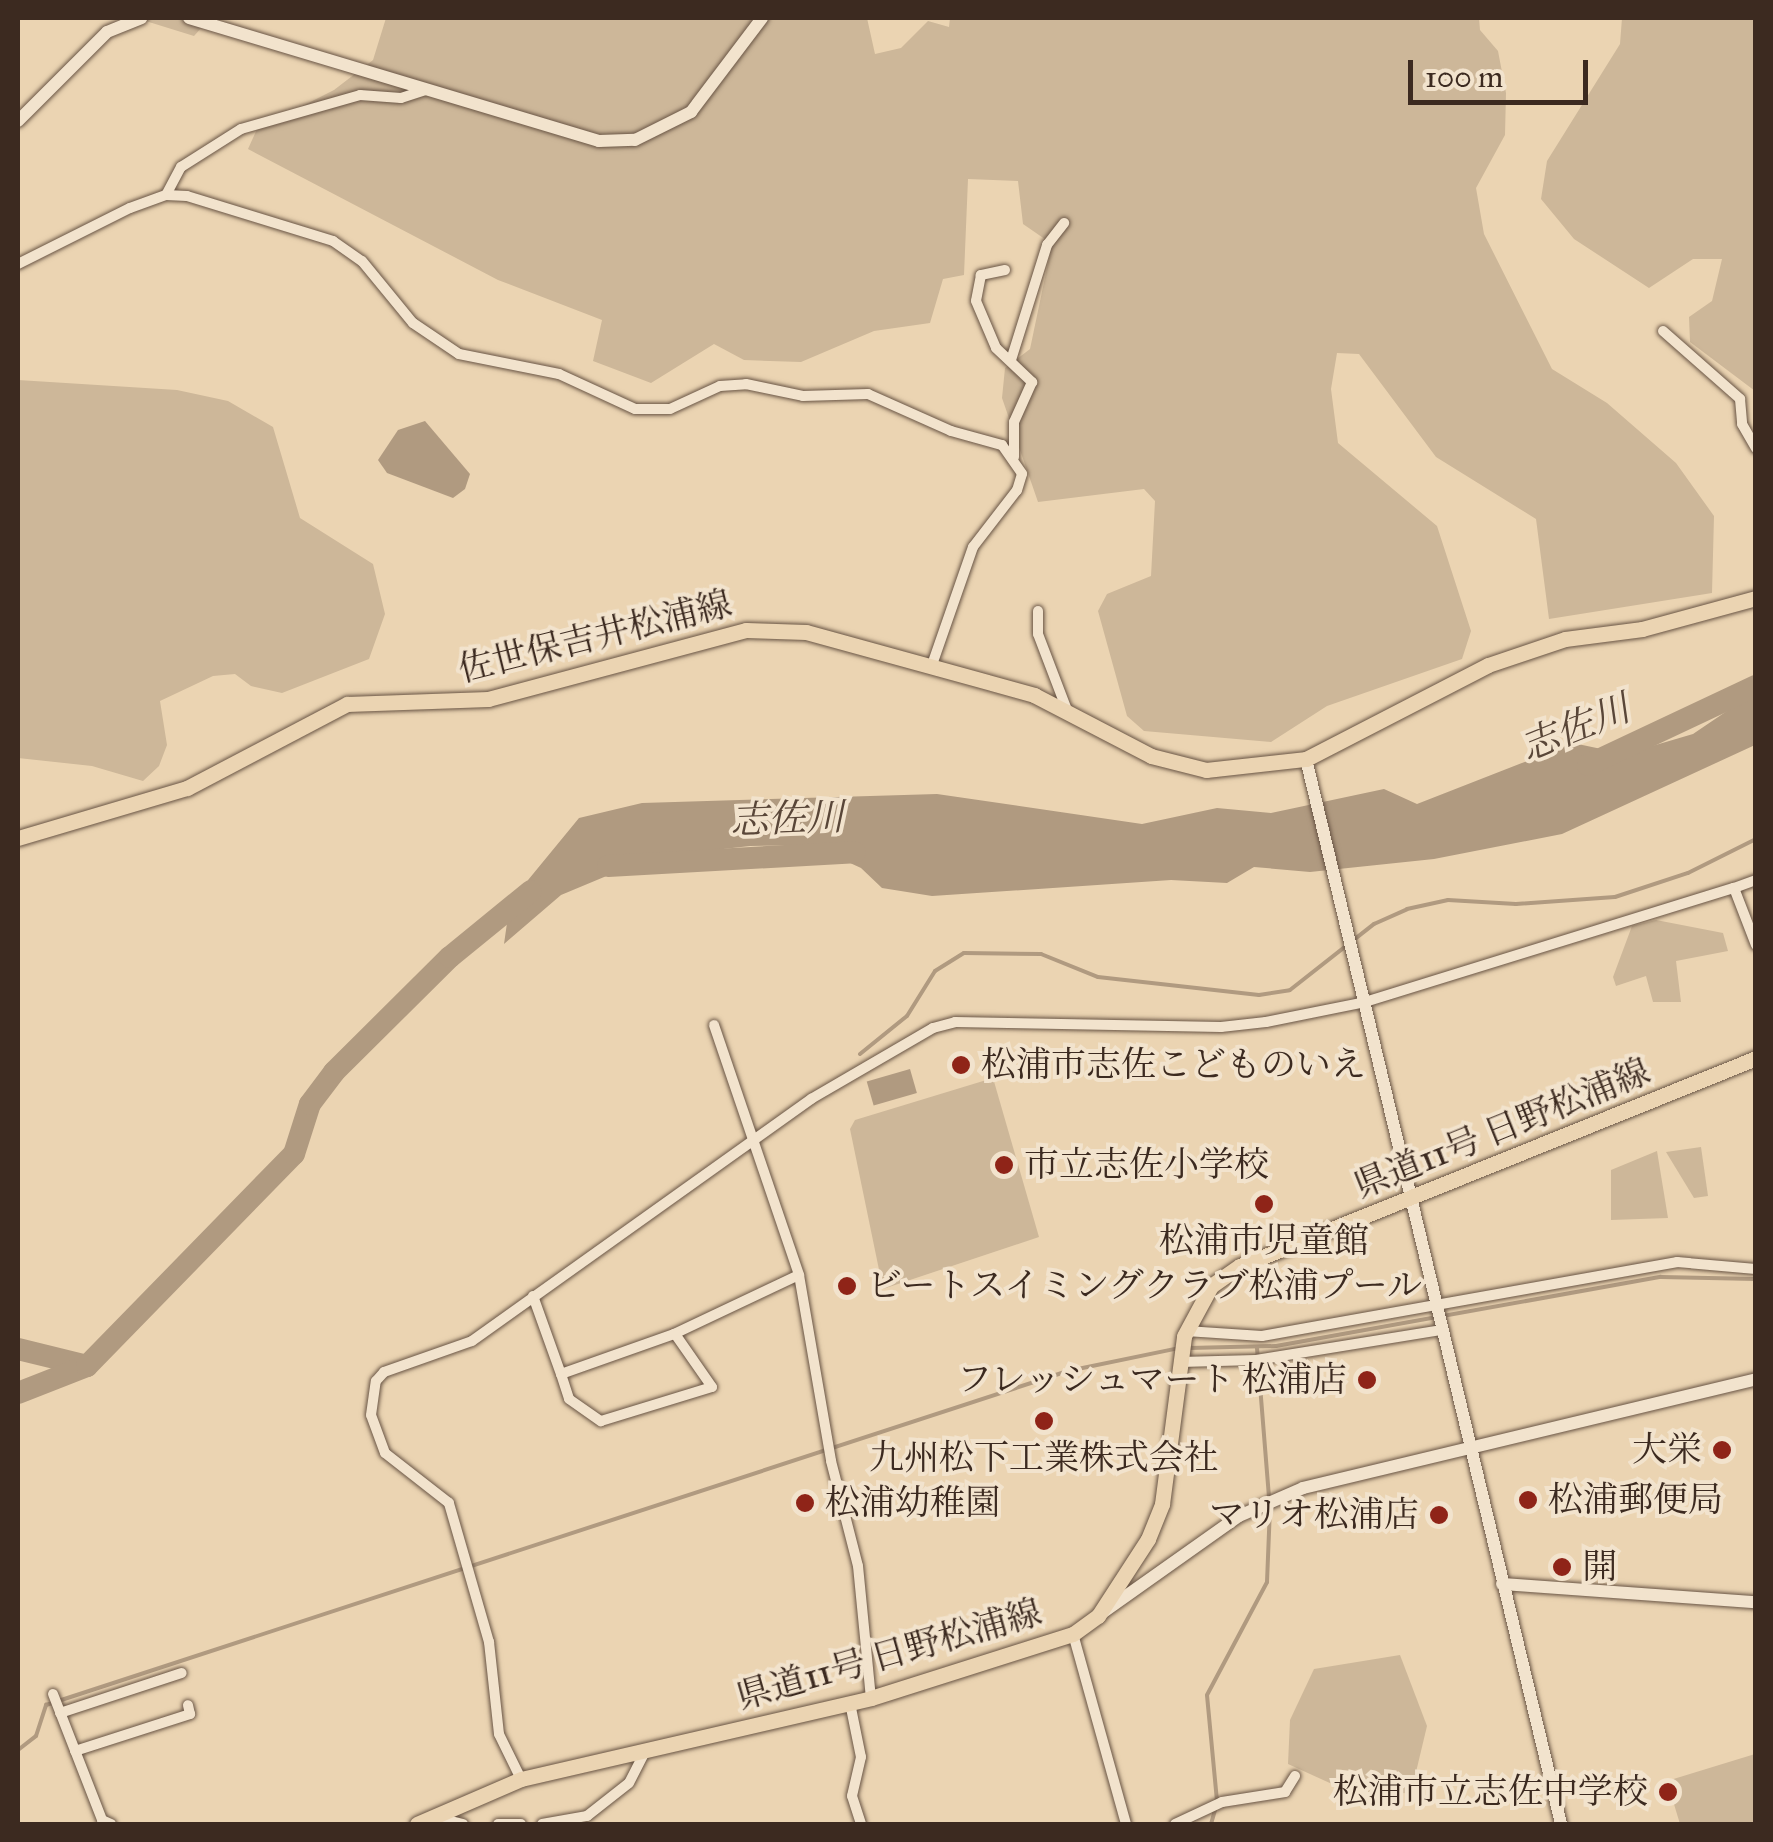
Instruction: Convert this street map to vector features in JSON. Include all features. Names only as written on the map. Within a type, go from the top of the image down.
[{"type":"main road","name":"佐世保吉井松浦線","points":[[18,838],[187,788],[346,704],[488,699],[746,630],[806,632],[932,665],[1067,710],[1179,766],[1206,770],[1306,759],[1488,664],[1582,635],[1642,629],[1756,598]]},
{"type":"main road","name":"県道11号 日野松浦線","points":[[417,1824],[521,1779],[870,1698],[1072,1634],[1098,1616],[1133,1566],[1162,1504],[1185,1334],[1210,1286],[1240,1266],[1756,1058]]},
{"type":"street","points":[[18,121],[107,32],[140,18]]},
{"type":"street","points":[[189,18],[599,141],[635,140],[691,112],[762,18]]},
{"type":"street","points":[[166,195],[182,166],[268,118],[360,96],[401,98],[428,89]]},
{"type":"street","points":[[18,264],[166,195],[228,206],[333,240],[362,260],[434,341],[482,361],[559,374],[636,409],[670,409],[720,386],[746,384],[803,396],[868,394],[950,431],[1002,445],[1014,457],[1022,474],[1017,490],[973,547],[932,665]]},
{"type":"street","points":[[1011,360],[1047,245],[1064,223]]},
{"type":"street","points":[[1005,270],[981,275],[976,301],[996,348],[1032,382],[1014,422],[1014,457]]},
{"type":"street","points":[[1663,331],[1740,399],[1742,424],[1756,448]]},
{"type":"street","points":[[1038,612],[1038,634],[1067,710]]},
{"type":"street","points":[[1306,759],[1560,1824]]},
{"type":"street","points":[[521,1779],[499,1734],[488,1642],[449,1504],[386,1453],[371,1415],[376,1380],[472,1341],[871,1059],[954,1022],[1221,1027],[1365,1002],[1756,880]]},
{"type":"street","points":[[1734,888],[1756,945]]},
{"type":"street","points":[[714,1025],[800,1276],[828,1445],[858,1566],[870,1698]]},
{"type":"street","points":[[1185,1334],[1245,1338],[1676,1262],[1756,1269]]},
{"type":"street","points":[[561,1374],[675,1334],[800,1276]]},
{"type":"street","points":[[533,1296],[569,1399],[601,1422],[712,1387],[675,1334]]},
{"type":"street","points":[[1180,1362],[1259,1359],[1440,1328]]},
{"type":"street","points":[[1098,1616],[1272,1501],[1756,1379]]},
{"type":"street","points":[[1502,1584],[1756,1602]]},
{"type":"street","points":[[1072,1634],[1127,1824]]},
{"type":"street","points":[[59,1711],[182,1673]]},
{"type":"street","points":[[53,1694],[102,1820],[111,1824]]},
{"type":"street","points":[[850,1703],[860,1757],[852,1796],[861,1824]]},
{"type":"street","points":[[75,1751],[190,1714],[188,1705]]},
{"type":"street","points":[[542,1824],[587,1816],[628,1783],[645,1751]]},
{"type":"street","points":[[1175,1824],[1217,1804],[1285,1792],[1295,1776]]},
{"type":"street","points":[[435,1817],[463,1824]]},
{"type":"street","points":[[498,1824],[521,1824]]},
{"type":"shaded area","points":[[136,18],[210,18],[194,36]]},
{"type":"shaded area","points":[[386,18],[867,18],[875,54],[901,48],[928,21],[949,27],[950,18],[1479,18],[1480,30],[1498,51],[1506,93],[1505,135],[1476,188],[1484,234],[1552,369],[1607,403],[1676,463],[1714,516],[1712,593],[1549,619],[1536,519],[1436,457],[1359,354],[1337,353],[1331,389],[1338,443],[1437,526],[1471,631],[1462,659],[1327,706],[1271,742],[1144,731],[1127,716],[1098,611],[1107,594],[1151,576],[1155,501],[1144,489],[1038,502],[1002,398],[1005,368],[1030,349],[1052,244],[1023,224],[1018,181],[968,179],[964,275],[943,279],[930,323],[874,331],[801,362],[744,360],[714,344],[651,383],[593,361],[602,320],[498,280],[248,149],[257,129],[334,90],[373,60]]},
{"type":"shaded area","points":[[1622,18],[1755,18],[1755,391],[1690,342],[1689,317],[1712,301],[1722,259],[1693,259],[1649,288],[1574,239],[1541,199],[1547,161],[1620,44]]},
{"type":"shaded area","points":[[18,380],[177,390],[228,401],[273,427],[300,518],[373,564],[385,614],[369,659],[282,693],[251,686],[235,674],[213,676],[160,701],[167,745],[159,766],[143,781],[92,766],[18,758]]},
{"type":"shaded area","points":[[1656,920],[1723,933],[1728,951],[1676,961],[1681,1002],[1653,1002],[1646,976],[1616,986],[1613,977],[1632,926]]},
{"type":"shaded area","points":[[993,1078],[1039,1237],[883,1289],[850,1129],[855,1120]]},
{"type":"shaded area","points":[[1701,1147],[1708,1196],[1694,1198],[1666,1152]]},
{"type":"shaded area","points":[[1657,1151],[1668,1218],[1611,1220],[1611,1170]]},
{"type":"shaded area","points":[[1400,1655],[1427,1726],[1411,1793],[1354,1794],[1288,1764],[1290,1720],[1314,1669]]},
{"type":"shaded area","points":[[1755,1754],[1755,1824],[1680,1824],[1667,1781]]},
{"type":"water","points":[[425,421],[470,474],[465,489],[453,498],[387,473],[378,460],[398,430]]},
{"type":"water","points":[[1755,692],[1755,745],[1562,834],[1434,859],[1310,872],[1254,867],[1227,883],[1171,880],[932,896],[882,888],[861,868],[811,845],[750,846],[652,857],[561,895],[504,944],[510,902],[579,818],[642,803],[937,794],[1142,824],[1217,808],[1271,813],[1384,789],[1417,804],[1573,743],[1625,754],[1693,734]]},
{"type":"water","points":[[910,1069],[917,1093],[874,1105],[867,1081]]},
{"type":"waterway","name":"志佐川","points":[[1588,765],[1756,686]]},
{"type":"waterway","points":[[860,1054],[907,1016],[935,971],[964,953],[1041,954],[1098,977],[1259,995],[1290,990],[1374,924],[1407,909],[1448,900],[1516,904],[1615,897],[1688,873],[1756,839]]},
{"type":"waterway","points":[[608,866],[855,852]]},
{"type":"waterway","name":"志佐川","points":[[18,1393],[87,1366],[294,1154],[310,1104],[334,1072],[450,957],[531,891]]},
{"type":"waterway","points":[[1189,1348],[1276,1346],[1661,1277],[1756,1279]]},
{"type":"waterway","points":[[18,1750],[36,1736],[46,1705],[1068,1371],[1179,1348]]},
{"type":"waterway","points":[[1257,1348],[1269,1498]]},
{"type":"waterway","points":[[18,1349],[87,1366]]},
{"type":"waterway","points":[[1217,1801],[1207,1695],[1267,1582],[1270,1507]]},
{"type":"waterway","points":[[1211,1824],[1215,1810]]},
{"type":"place","name":"松浦市志佐こどものいえ","points":[[961,1065]]},
{"type":"place","name":"市立志佐小学校","points":[[1004,1165]]},
{"type":"place","name":"松浦市児童館","points":[[1264,1204]]},
{"type":"place","name":"ビートスイミングクラブ松浦プール","points":[[847,1286]]},
{"type":"place","name":"フレッシュマート 松浦店","points":[[1367,1380]]},
{"type":"place","name":"九州松下工業株式会社","points":[[1044,1421]]},
{"type":"place","name":"大栄","points":[[1722,1450]]},
{"type":"place","name":"松浦郵便局","points":[[1528,1500]]},
{"type":"place","name":"松浦幼稚園","points":[[805,1503]]},
{"type":"place","name":"マリオ松浦店","points":[[1439,1515]]},
{"type":"place","name":"開","points":[[1562,1567]]},
{"type":"place","name":"松浦市立志佐中学校","points":[[1668,1792]]}]
